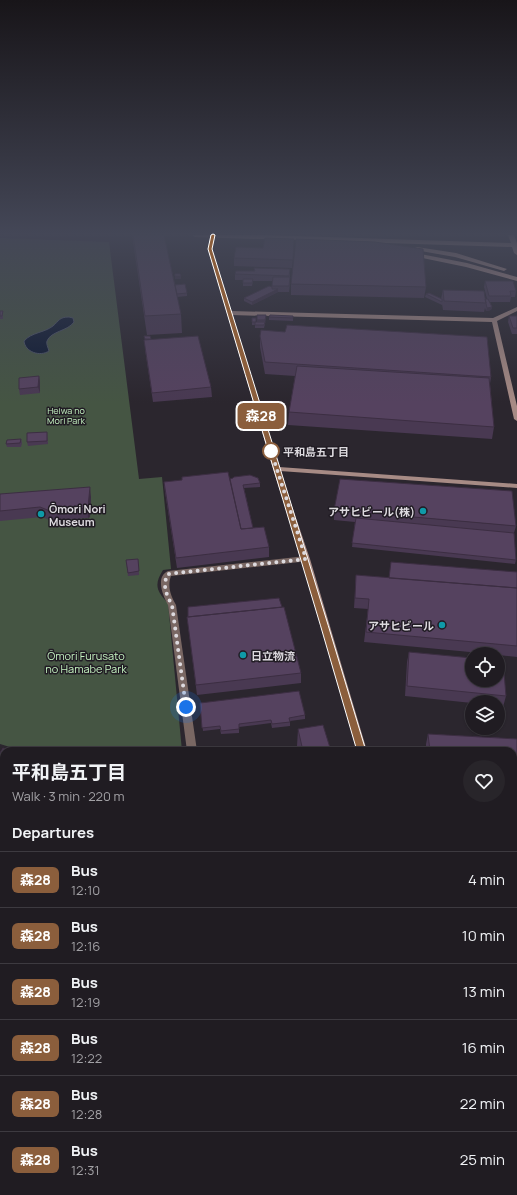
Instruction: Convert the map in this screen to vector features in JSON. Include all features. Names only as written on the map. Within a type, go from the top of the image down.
[{"type":"street","points":[[223,291],[276,469],[306,559],[361,747]]},
{"type":"street","points":[[230,313],[494,320],[517,309]]},
{"type":"street","points":[[494,320],[517,419]]},
{"type":"street","points":[[276,469],[517,486]]},
{"type":"street","points":[[191,747],[172,605],[165,593],[164,580],[168,574],[306,559]]},
{"type":"green space","name":"Ōmori Furusato no Hamabe Park","points":[[0,291],[115,291],[139,479],[162,477],[171,569],[163,570],[157,583],[161,595],[168,603],[182,747],[10,747],[0,744]]},
{"type":"water","points":[[69,317],[73,318],[74,322],[49,338],[47,343],[49,351],[41,354],[30,351],[27,348],[24,341],[27,338],[53,326],[61,319]]},
{"type":"building","points":[[141,291],[176,291],[181,314],[145,316]]},
{"type":"building","points":[[176,291],[187,291],[187,293],[177,294]]},
{"type":"building","points":[[259,291],[274,291],[252,302],[244,298]]},
{"type":"building","points":[[443,291],[484,291],[486,303],[444,301]]},
{"type":"building","points":[[488,291],[516,291],[510,291],[511,296],[489,296]]},
{"type":"building","points":[[429,293],[442,299],[442,302],[426,294]]},
{"type":"building","points":[[485,299],[488,299],[492,307],[487,308]]},
{"type":"building","points":[[0,311],[3,311],[2,316],[0,316]]},
{"type":"building","points":[[257,315],[266,315],[265,320],[257,320]]},
{"type":"building","points":[[270,315],[293,316],[293,318],[269,317]]},
{"type":"building","points":[[509,316],[517,316],[517,328],[513,328]]},
{"type":"building","points":[[252,318],[256,318],[256,322],[252,322]]},
{"type":"building","points":[[255,322],[265,322],[264,325],[255,325]]},
{"type":"building","points":[[287,325],[487,337],[491,377],[265,362],[260,336],[261,330],[285,332]]},
{"type":"building","points":[[144,336],[150,336],[151,339],[145,339]]},
{"type":"building","points":[[198,336],[211,387],[152,393],[144,340]]},
{"type":"building","points":[[297,366],[489,378],[494,427],[289,412]]},
{"type":"building","points":[[39,376],[38,387],[19,389],[19,378]]},
{"type":"building","points":[[47,432],[47,441],[27,442],[27,433]]},
{"type":"building","points":[[21,439],[20,443],[6,444],[7,440]]},
{"type":"building","points":[[228,472],[241,529],[264,527],[269,547],[176,558],[164,482],[182,480],[182,477]]},
{"type":"building","points":[[250,475],[258,478],[260,483],[243,485],[253,528],[241,529],[230,479]]},
{"type":"building","name":"アサヒビール(株)","points":[[340,479],[512,491],[516,526],[334,510]]},
{"type":"building","points":[[90,487],[87,508],[50,511],[40,507],[0,511],[0,494]]},
{"type":"building","points":[[356,518],[514,533],[516,560],[352,543]]},
{"type":"building","points":[[138,559],[139,571],[128,573],[126,560]]},
{"type":"building","points":[[391,562],[517,572],[517,588],[389,578]]},
{"type":"building","name":"アサヒビール","points":[[356,575],[517,588],[517,646],[366,632],[369,599],[355,598]]},
{"type":"building","points":[[279,598],[282,607],[188,617],[188,607]]},
{"type":"building","name":"日立物流","points":[[284,607],[301,673],[196,685],[187,617]]},
{"type":"building","points":[[409,652],[465,657],[465,687],[505,687],[505,684],[506,696],[505,695],[407,686]]},
{"type":"building","points":[[299,691],[305,715],[289,718],[290,722],[272,724],[271,720],[239,724],[239,729],[221,731],[220,726],[202,728],[200,703]]},
{"type":"building","points":[[323,725],[330,747],[302,747],[298,729]]},
{"type":"building","points":[[428,734],[517,739],[517,747],[430,747]]},
{"type":"bus line","name":"森28","points":[[223,291],[276,469],[306,559],[361,747]]},
{"type":"place","name":"平和島五丁目","points":[[271,451]]},
{"type":"place","name":"アサヒビール(株)","points":[[423,511]]},
{"type":"place","name":"Ōmori Nori Museum","points":[[41,514]]},
{"type":"place","name":"アサヒビール","points":[[442,625]]},
{"type":"place","name":"日立物流","points":[[243,655]]},
{"type":"route","points":[[186,707],[172,605],[165,593],[164,580],[168,574],[306,559],[271,451]]},
{"type":"park label","name":"Heiwa no Mori Park","points":[[66,416]]}]
